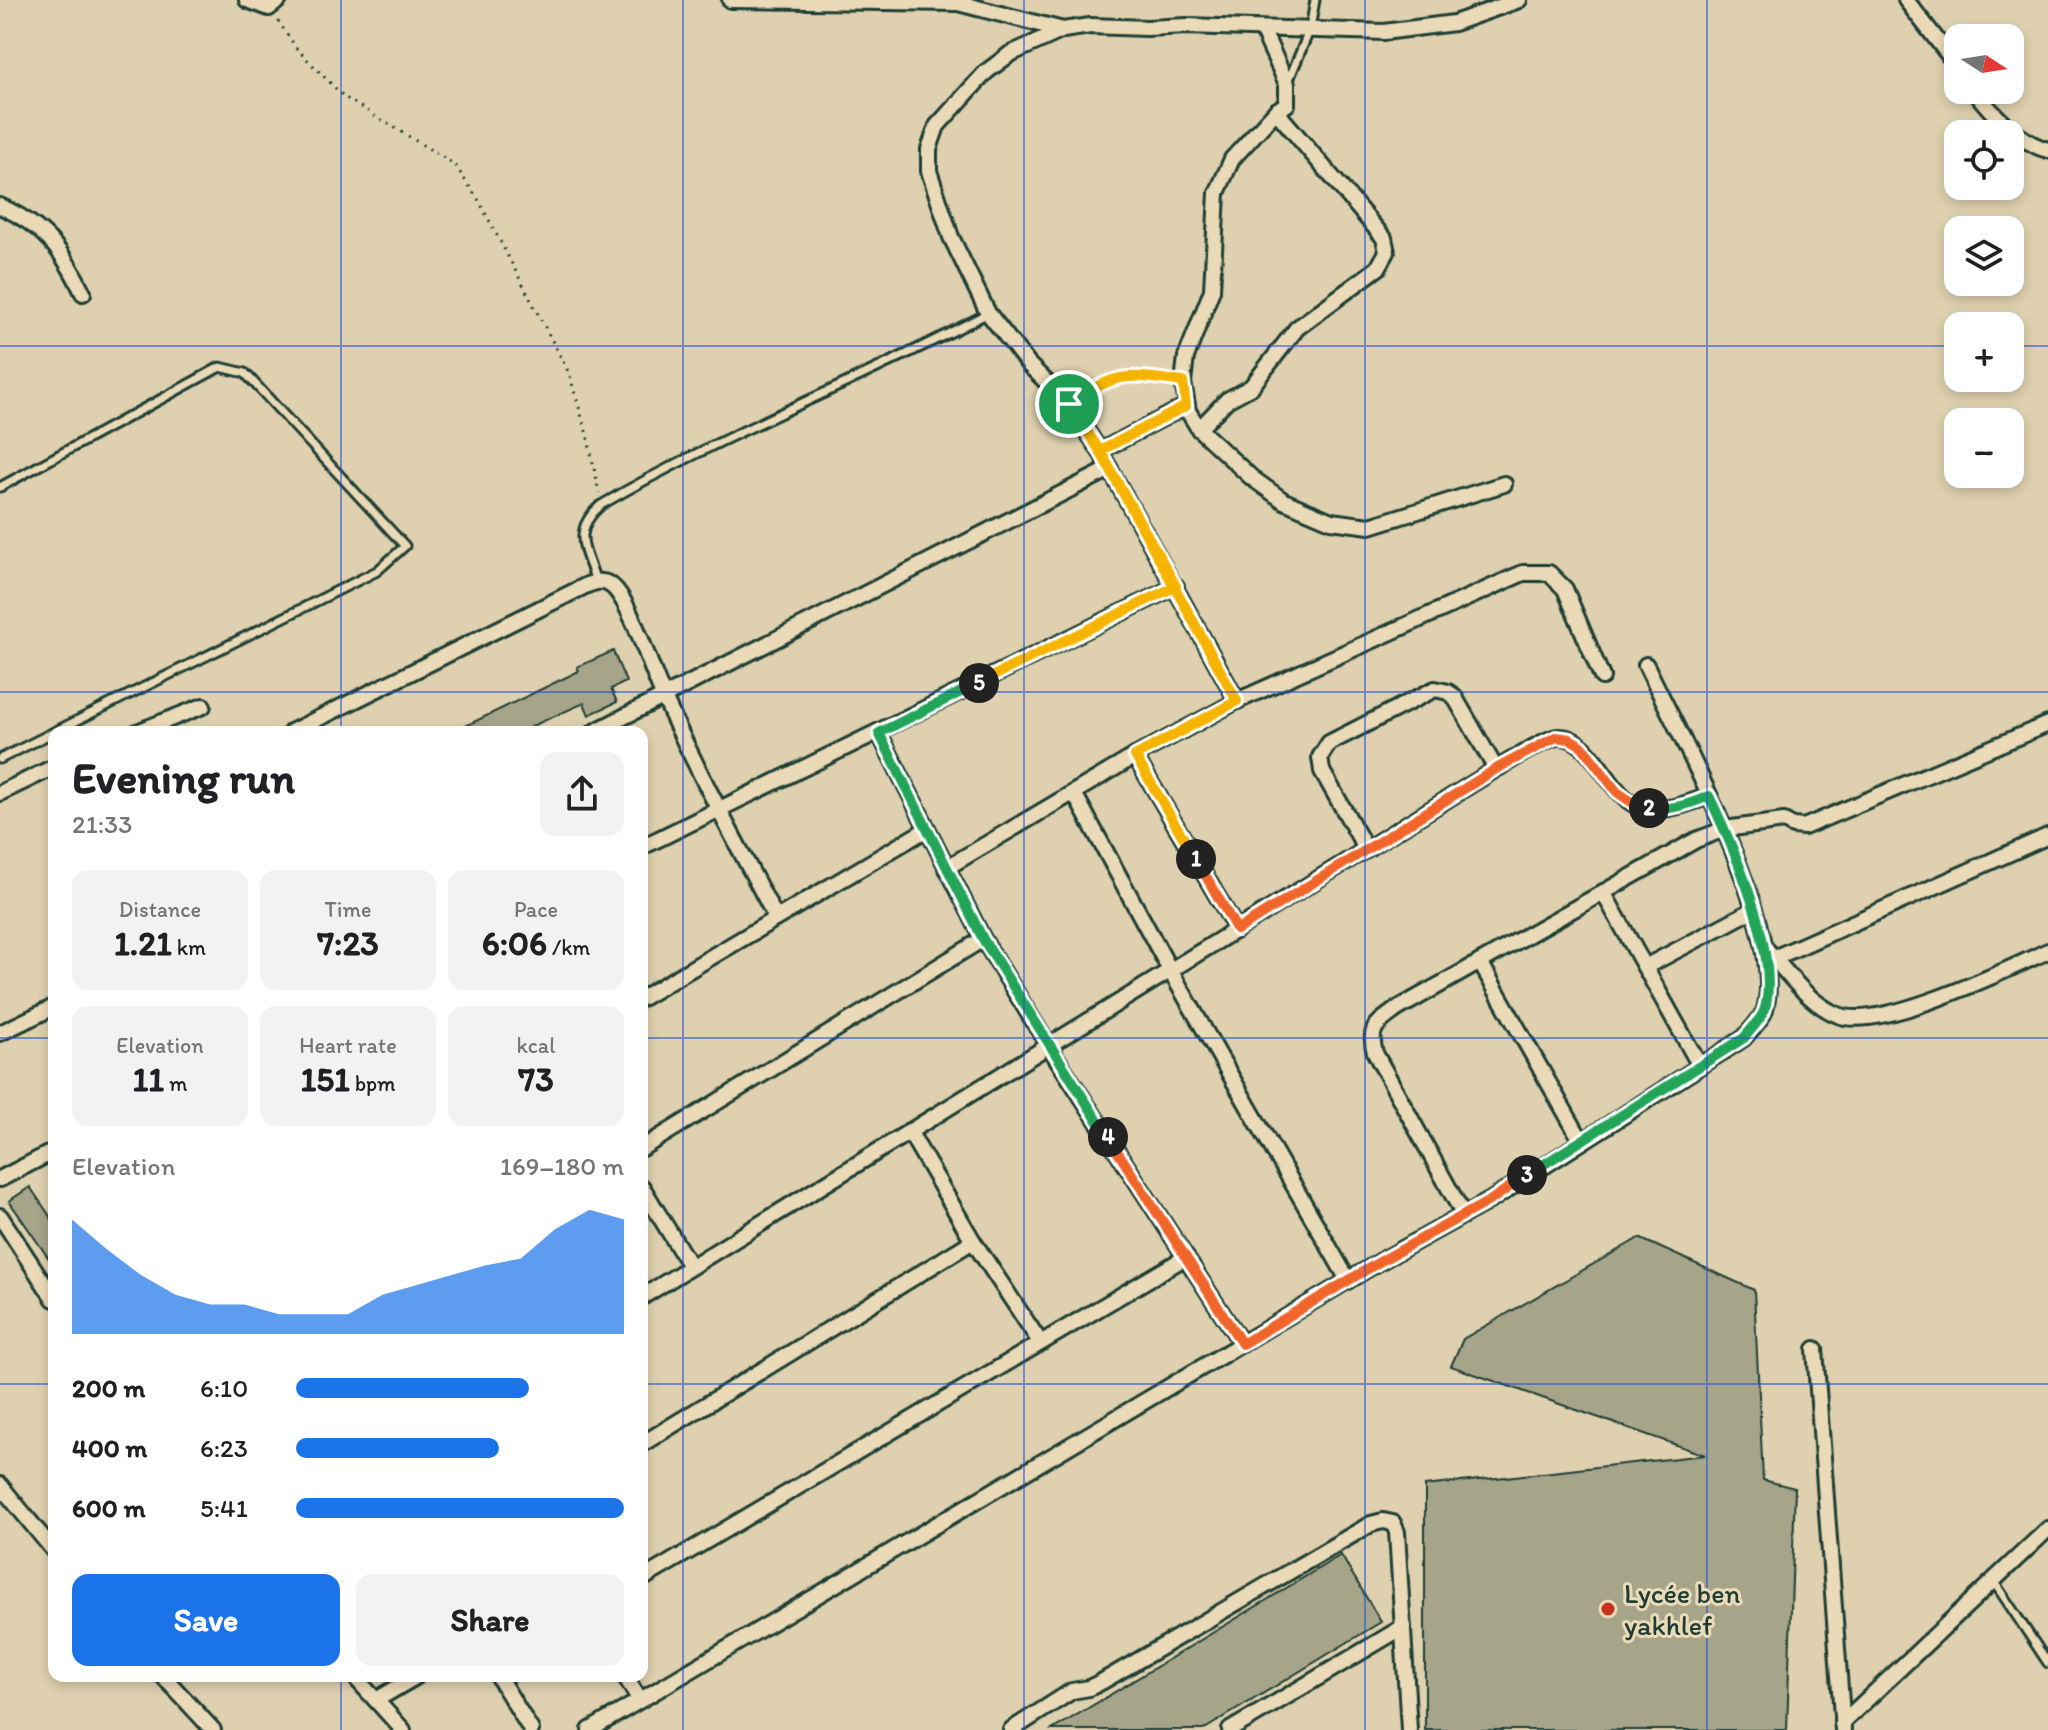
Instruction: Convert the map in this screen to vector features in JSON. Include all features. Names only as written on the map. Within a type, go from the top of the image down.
[{"type":"street","points":[[247,0],[274,4]]},
{"type":"street","points":[[730,0],[958,3],[1063,30]]},
{"type":"street","points":[[1237,701],[1100,451],[1069,404],[1029,365],[988,313],[951,237],[929,171],[929,149],[937,126],[986,72],[1010,54],[1063,30],[1090,26],[1384,32],[1454,23],[1519,0]]},
{"type":"street","points":[[1906,0],[1944,49]]},
{"type":"street","points":[[1262,29],[1287,84],[1287,104],[1276,111],[1232,159],[1217,193],[1212,290],[1186,357],[1183,382],[1186,406],[1199,429],[1252,478],[1284,501],[1331,521],[1370,526],[1504,484]]},
{"type":"street","points":[[1988,104],[2007,124],[2035,146],[2047,151]]},
{"type":"street","points":[[1199,429],[1227,400],[1251,387],[1297,328],[1378,268],[1387,252],[1384,238],[1276,111]]},
{"type":"street","points":[[0,206],[41,229],[56,245],[83,293]]},
{"type":"street","points":[[1100,451],[1186,406]]},
{"type":"street","points":[[606,726],[1110,469]]},
{"type":"street","points":[[946,868],[1135,756],[1237,701],[1532,571],[1549,573],[1565,589],[1602,677]]},
{"type":"street","points":[[303,726],[596,581],[615,588],[718,809],[776,918]]},
{"type":"street","points":[[648,844],[1176,586]]},
{"type":"street","points":[[1646,665],[1725,829],[1770,953],[1821,1005],[1840,1016],[1883,1016],[1957,990],[2048,951]]},
{"type":"street","points":[[1366,849],[1322,771],[1320,757],[1329,743],[1430,690],[1441,690],[1454,696],[1496,769]]},
{"type":"street","points":[[152,726],[203,706]]},
{"type":"street","points":[[1463,1214],[1375,1053],[1371,1037],[1376,1025],[1397,1009],[1696,840],[1725,829],[1784,821],[1804,827],[2048,724]]},
{"type":"street","points":[[879,733],[983,939],[1242,1344]]},
{"type":"street","points":[[648,1293],[1496,769],[1556,737],[1570,739],[1582,746],[1617,792],[1636,805],[1660,809],[1687,805],[1709,796]]},
{"type":"street","points":[[1135,756],[1237,930]]},
{"type":"street","points":[[0,793],[48,770]]},
{"type":"street","points":[[1074,793],[1170,970],[1348,1280]]},
{"type":"street","points":[[648,994],[927,829]]},
{"type":"street","points":[[1770,953],[2048,836]]},
{"type":"street","points":[[1603,892],[1700,1066]]},
{"type":"street","points":[[1645,967],[1753,910]]},
{"type":"street","points":[[648,1144],[983,939]]},
{"type":"street","points":[[590,1730],[1079,1438],[1491,1200],[1744,1038],[1765,1010],[1770,953]]},
{"type":"street","points":[[1480,962],[1581,1140]]},
{"type":"street","points":[[0,1033],[48,1010]]},
{"type":"street","points":[[909,1131],[973,1241],[1040,1342]]},
{"type":"street","points":[[0,1179],[48,1154]]},
{"type":"street","points":[[648,1197],[690,1266]]},
{"type":"street","points":[[0,1216],[48,1290]]},
{"type":"street","points":[[648,1440],[973,1241]]},
{"type":"street","points":[[648,1575],[1186,1257]]},
{"type":"street","points":[[1815,1349],[1843,1727]]},
{"type":"street","points":[[0,1485],[48,1544]]},
{"type":"street","points":[[1011,1730],[1072,1691],[1103,1681],[1371,1524],[1383,1521],[1393,1523],[1397,1532],[1409,1730]]},
{"type":"street","points":[[1843,1727],[2048,1529]]},
{"type":"street","points":[[1230,1730],[1403,1627]]},
{"type":"street","points":[[169,1682],[213,1730]]},
{"type":"street","points":[[360,1682],[403,1730]]},
{"type":"street","points":[[376,1700],[407,1682]]},
{"type":"street","points":[[502,1682],[531,1730]]},
{"type":"street","points":[[629,1682],[639,1699]]},
{"type":"lane","points":[[1287,84],[1310,29],[1315,0]]},
{"type":"lane","points":[[596,581],[582,541],[583,528],[601,505],[763,422],[907,356],[988,313]]},
{"type":"lane","points":[[0,487],[220,367],[245,373],[405,546],[377,571],[66,726]]},
{"type":"lane","points":[[1069,404],[1100,383],[1121,377],[1136,375],[1183,382]]},
{"type":"lane","points":[[0,759],[48,735]]},
{"type":"lane","points":[[1993,1581],[2048,1663]]},
{"type":"path","points":[[274,4],[297,49],[344,97],[454,164],[478,199],[569,373],[588,438],[601,505]]},
{"type":"building","points":[[613,651],[626,682],[611,689],[617,702],[589,715],[584,703],[532,726],[465,726],[579,671],[577,667]]},
{"type":"building","points":[[30,1187],[48,1213],[48,1257],[9,1201]]},
{"type":"building","name":"Lycée ben yakhlef","points":[[1639,1238],[1754,1290],[1763,1480],[1795,1488],[1787,1730],[1425,1730],[1425,1486],[1705,1455],[1451,1366],[1463,1339]]},
{"type":"building","points":[[1341,1555],[1381,1622],[1203,1730],[1052,1730]]},
{"type":"place","name":"Lycée ben yakhlef","points":[[1608,1609]]},
{"type":"route","points":[[1069,404],[1100,383],[1121,377],[1136,375],[1183,382],[1186,406],[1100,451],[1110,469],[1176,586],[879,733],[983,939],[1242,1344],[1491,1200],[1744,1038],[1765,1010],[1766,949],[1725,829],[1709,796],[1687,805],[1660,809],[1636,805],[1617,792],[1582,746],[1570,739],[1556,737],[1496,769],[1237,930],[1135,756],[1237,701],[1176,586],[1100,451],[1069,404]]}]
